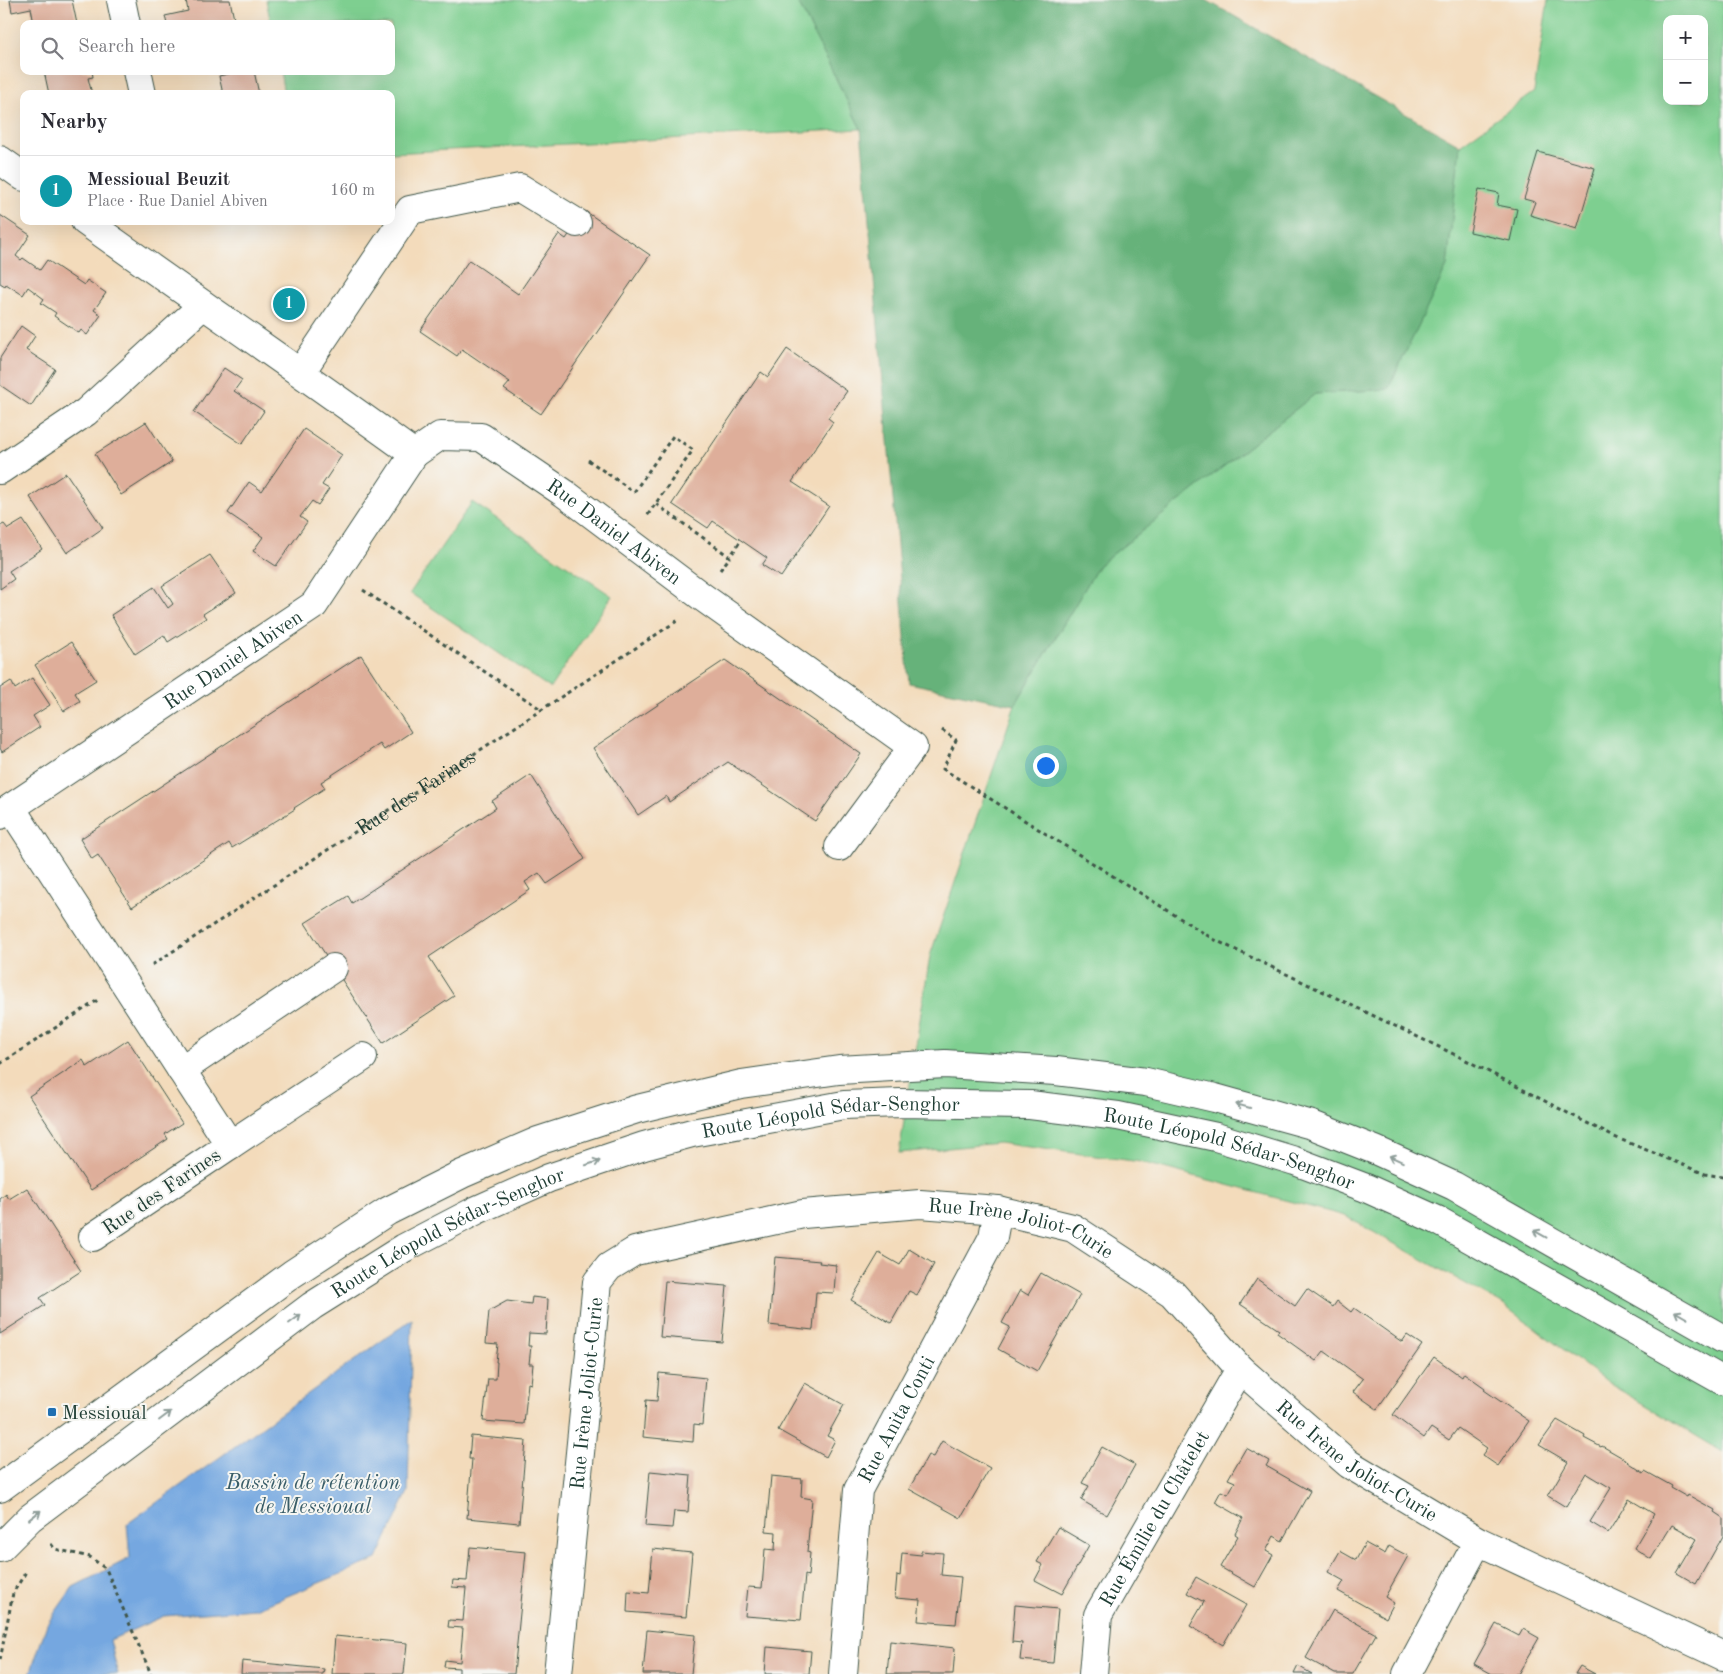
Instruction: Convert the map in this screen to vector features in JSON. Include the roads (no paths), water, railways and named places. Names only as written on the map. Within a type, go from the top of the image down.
[{"type":"street","points":[[120,0],[125,20]]},
{"type":"street","points":[[138,75],[141,90]]},
{"type":"street","points":[[0,160],[20,174]]},
{"type":"street","points":[[302,372],[410,210],[520,188],[577,223]]},
{"type":"street","points":[[91,225],[203,305],[302,372],[414,454]]},
{"type":"street","points":[[0,470],[86,412],[203,305]]},
{"type":"street","name":"Rue Daniel Abiven","points":[[6,812],[314,604],[414,454],[440,436],[481,437],[564,493],[708,601],[913,747],[839,847]]},
{"type":"street","name":"Rue des Farines","points":[[6,812],[124,983],[230,1145]]},
{"type":"street","points":[[181,1070],[333,968]]},
{"type":"street","name":"Rue des Farines","points":[[93,1237],[363,1057]]},
{"type":"street","name":"Route Léopold Sédar-Senghor","points":[[0,1488],[292,1274],[388,1211],[462,1174],[538,1142],[637,1109],[741,1084],[839,1070],[945,1064],[1056,1071],[1146,1082],[1215,1098],[1312,1125],[1375,1150],[1454,1186],[1723,1339]]},
{"type":"street","name":"Route Léopold Sédar-Senghor","points":[[0,1548],[30,1518],[312,1306],[404,1248],[477,1210],[549,1178],[644,1146],[692,1133],[844,1106],[934,1103],[1030,1105],[1118,1116],[1216,1137],[1296,1161],[1366,1188],[1438,1220],[1723,1381]]},
{"type":"street","name":"Rue Irène Joliot-Curie","points":[[558,1674],[597,1282],[609,1267],[635,1250],[803,1214],[920,1204],[998,1210],[1073,1228],[1172,1293],[1240,1369],[1349,1464],[1478,1541],[1723,1656]]},
{"type":"street","name":"Rue Anita Conti","points":[[843,1674],[858,1490],[993,1237],[998,1210]]},
{"type":"street","name":"Rue Émilie du Châtelet","points":[[1093,1674],[1098,1615],[1240,1369]]},
{"type":"street","points":[[1407,1674],[1478,1541]]},
{"type":"water","name":"Bassin de rétention de Messioual","points":[[412,1319],[408,1492],[377,1559],[256,1609],[164,1616],[110,1640],[118,1674],[30,1674],[47,1624],[73,1587],[130,1558],[127,1524]]},
{"type":"place","name":"Messioual Beuzit","points":[[289,304]]},
{"type":"place","name":"Messioual","points":[[52,1412]]}]
